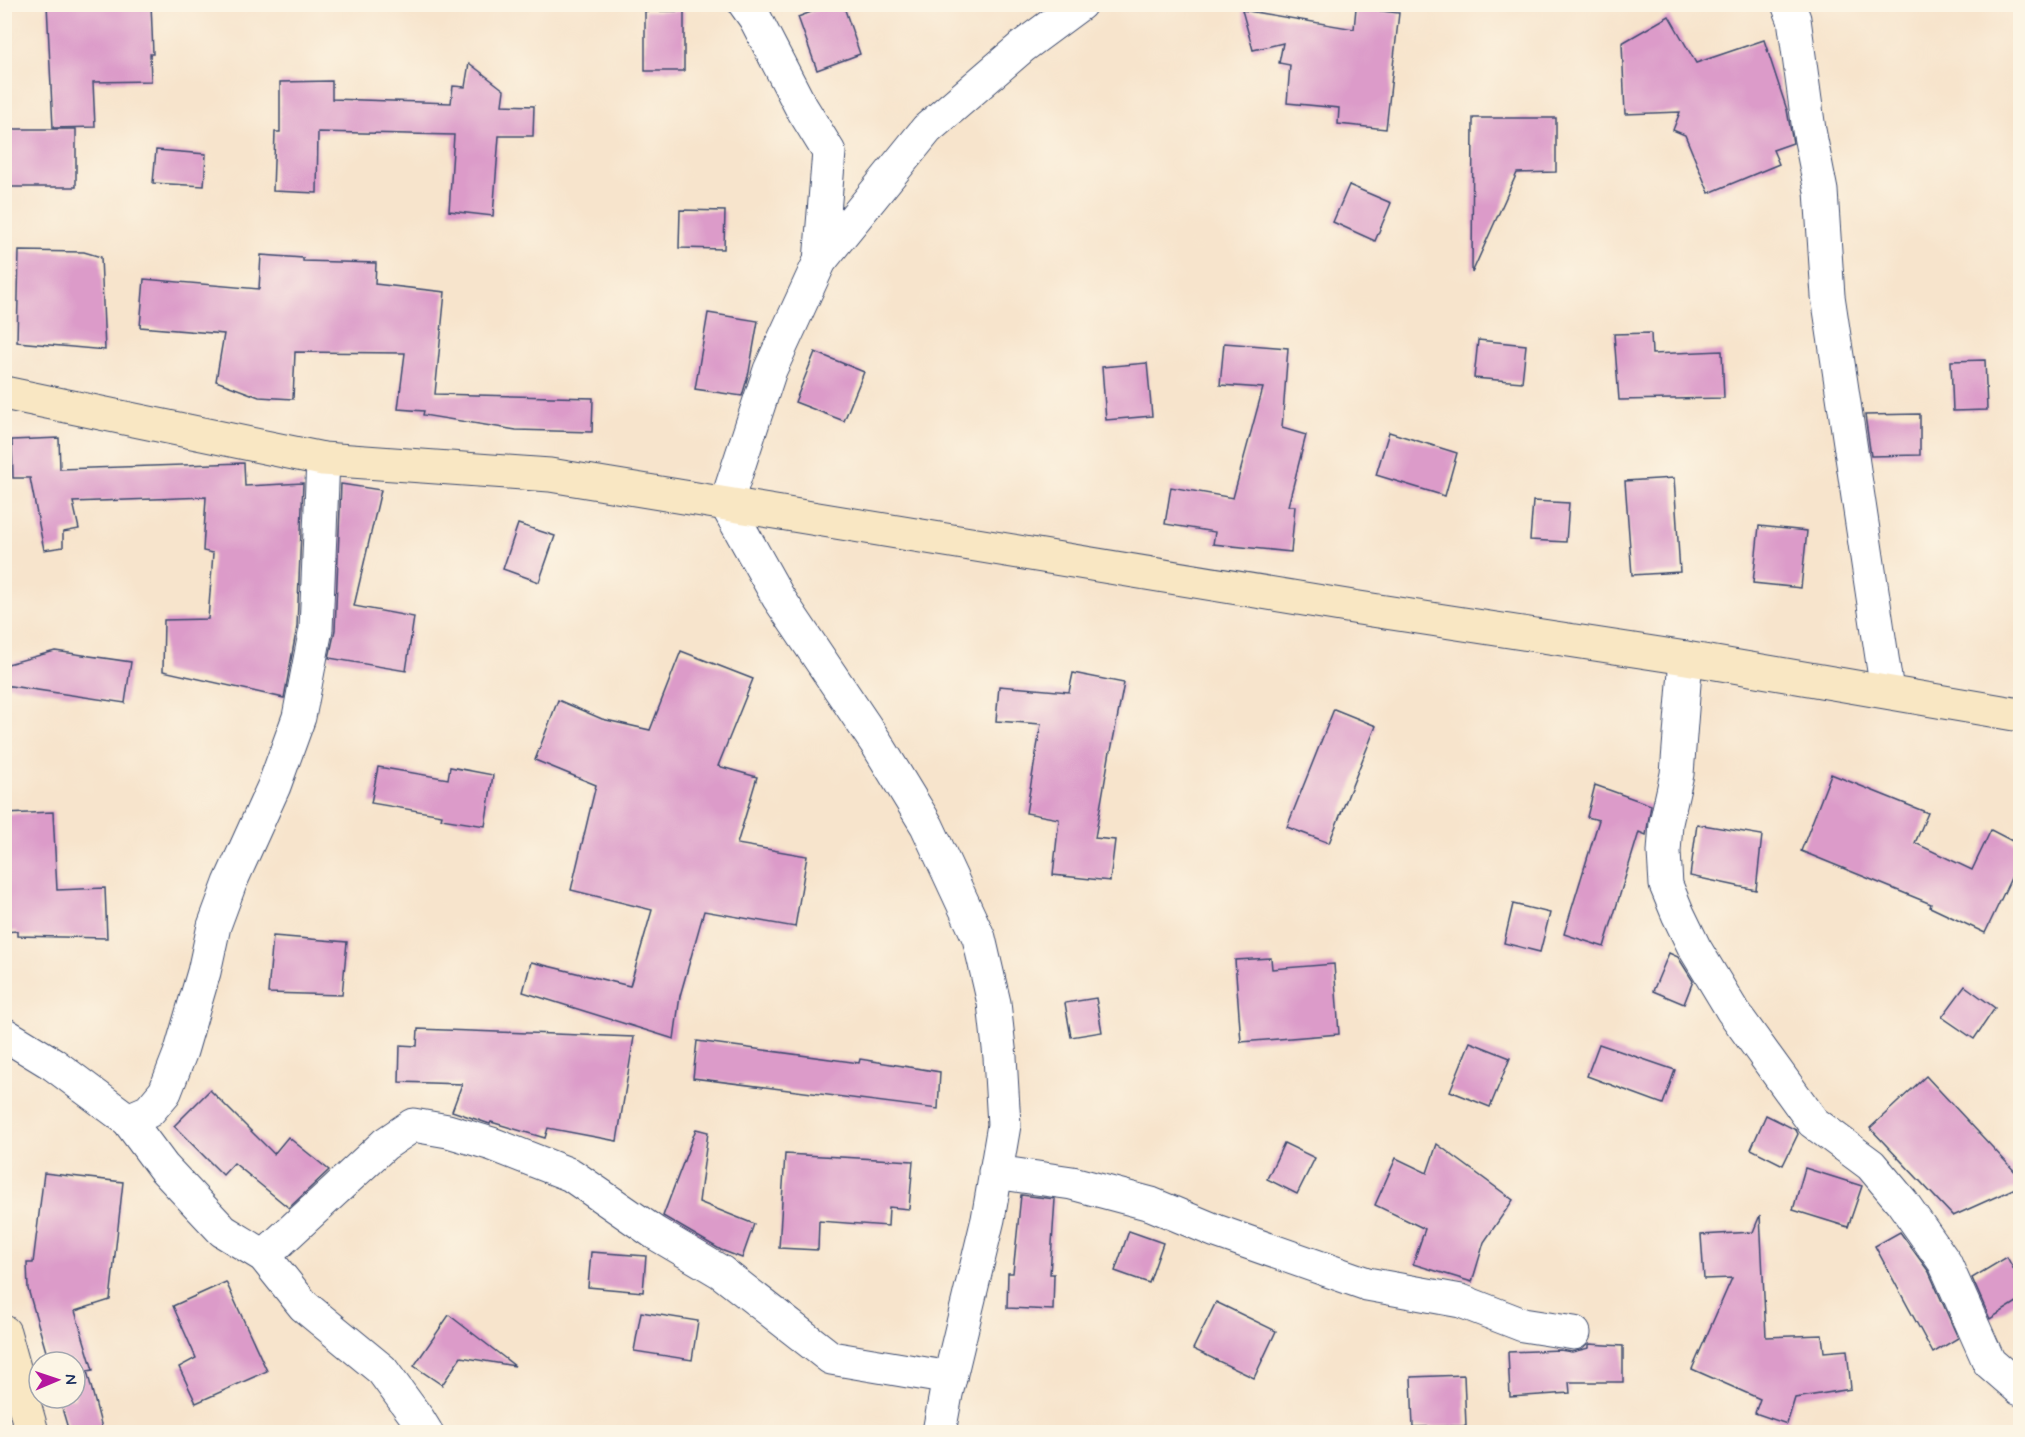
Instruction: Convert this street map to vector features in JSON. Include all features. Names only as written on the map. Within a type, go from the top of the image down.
[{"type":"street","points":[[745,4],[800,105],[829,152],[820,261]]},
{"type":"street","points":[[939,1432],[988,1219],[1004,1125],[994,1002],[979,938],[927,825],[877,744],[778,597],[726,504],[770,370],[820,261],[927,129],[1022,47],[1080,4]]},
{"type":"street","points":[[1788,4],[1794,19],[1809,130],[1821,191],[1828,296],[1887,691]]},
{"type":"street","points":[[4,393],[323,459],[550,475],[2020,714]]},
{"type":"street","points":[[128,1120],[149,1111],[165,1092],[182,1051],[214,926],[230,883],[274,786],[299,717],[316,629],[323,459]]},
{"type":"street","points":[[1686,658],[1677,774],[1666,824],[1664,852],[1666,885],[1678,914],[1694,947],[1732,1010],[1813,1122],[1871,1166],[1902,1202],[1946,1263],[1989,1362],[2020,1389]]},
{"type":"street","points":[[4,1034],[53,1064],[128,1120],[163,1167],[222,1231],[264,1256],[304,1306],[382,1370],[426,1432]]},
{"type":"street","points":[[264,1256],[385,1144],[413,1125],[448,1131],[492,1144],[571,1175],[655,1233],[721,1272],[831,1358],[950,1378]]},
{"type":"street","points":[[995,1172],[1072,1183],[1151,1204],[1216,1231],[1367,1284],[1461,1301],[1522,1325],[1574,1334]]},
{"type":"street","points":[[4,1332],[32,1432]]},
{"type":"building","points":[[47,4],[151,4],[153,54],[150,54],[151,81],[93,82],[95,127],[53,128]]},
{"type":"building","points":[[832,4],[843,4],[860,54],[817,70],[798,17]]},
{"type":"building","points":[[1356,8],[1399,13],[1386,129],[1338,124],[1339,108],[1287,103],[1290,65],[1279,63],[1283,43],[1253,50],[1242,10],[1354,29]]},
{"type":"building","points":[[645,11],[684,11],[684,71],[645,71]]},
{"type":"building","points":[[1669,16],[1696,63],[1764,40],[1787,110],[1793,143],[1773,150],[1779,164],[1709,193],[1685,135],[1673,130],[1680,112],[1625,114],[1622,43]]},
{"type":"building","points":[[469,63],[504,90],[502,105],[534,106],[533,136],[499,136],[493,216],[449,211],[454,135],[318,132],[317,193],[273,191],[275,132],[280,132],[280,82],[332,81],[332,99],[451,103],[453,86],[465,87]]},
{"type":"building","points":[[1473,118],[1556,118],[1556,172],[1517,173],[1472,273]]},
{"type":"building","points":[[4,129],[76,129],[76,187],[4,187]]},
{"type":"building","points":[[156,150],[206,154],[204,186],[153,183]]},
{"type":"building","points":[[1349,185],[1391,203],[1375,241],[1333,222]]},
{"type":"building","points":[[680,210],[725,211],[724,249],[679,248]]},
{"type":"building","points":[[19,251],[84,252],[101,257],[105,350],[17,342]]},
{"type":"building","points":[[261,255],[303,258],[303,261],[376,263],[375,284],[445,292],[435,394],[593,398],[592,432],[516,430],[423,415],[424,411],[398,409],[405,353],[295,352],[293,399],[259,397],[216,381],[224,334],[140,327],[144,279],[259,289]]},
{"type":"building","points":[[708,313],[758,321],[749,372],[742,396],[695,389]]},
{"type":"building","points":[[1651,333],[1652,354],[1722,351],[1724,398],[1619,400],[1614,334]]},
{"type":"building","points":[[1478,340],[1526,345],[1522,382],[1474,378]]},
{"type":"building","points":[[1224,343],[1288,348],[1282,428],[1306,435],[1288,506],[1295,506],[1291,552],[1213,544],[1215,532],[1165,524],[1171,487],[1233,498],[1263,388],[1220,385]]},
{"type":"building","points":[[815,352],[864,372],[844,421],[795,402]]},
{"type":"building","points":[[1985,360],[1987,410],[1953,411],[1951,361]]},
{"type":"building","points":[[1147,363],[1152,416],[1106,420],[1102,367]]},
{"type":"building","points":[[1920,414],[1920,455],[1871,456],[1865,415]]},
{"type":"building","points":[[1389,432],[1457,453],[1445,496],[1376,475]]},
{"type":"building","points":[[59,438],[60,469],[244,463],[245,486],[303,483],[297,627],[284,698],[163,671],[164,620],[208,619],[213,553],[203,551],[206,497],[73,502],[79,529],[63,532],[63,547],[44,550],[30,478],[13,478],[12,440]]},
{"type":"building","points":[[1674,478],[1680,572],[1632,575],[1625,481]]},
{"type":"building","points":[[341,484],[381,490],[354,606],[414,617],[406,671],[329,658],[335,630]]},
{"type":"building","points":[[1533,501],[1569,503],[1566,542],[1530,540]]},
{"type":"building","points":[[518,524],[555,536],[539,582],[503,569]]},
{"type":"building","points":[[1759,526],[1807,531],[1801,588],[1753,583]]},
{"type":"building","points":[[55,651],[131,662],[125,703],[4,685],[4,665]]},
{"type":"building","points":[[681,651],[753,679],[718,766],[757,777],[737,844],[807,856],[795,927],[704,911],[680,996],[674,1039],[523,992],[531,962],[630,986],[652,910],[571,890],[596,785],[535,760],[558,700],[602,719],[650,730]]},
{"type":"building","points":[[1073,673],[1124,683],[1095,838],[1115,840],[1110,881],[1053,875],[1059,819],[1026,813],[1041,724],[996,721],[999,686],[1069,692]]},
{"type":"building","points":[[1334,709],[1376,726],[1329,843],[1287,827]]},
{"type":"building","points":[[378,767],[448,779],[450,767],[493,775],[485,826],[441,819],[442,815],[371,803]]},
{"type":"building","points":[[1831,774],[1928,813],[1915,843],[1972,870],[1991,830],[2020,845],[2020,859],[1985,933],[1930,907],[1931,904],[1801,851]]},
{"type":"building","points":[[1595,785],[1651,805],[1646,835],[1639,832],[1604,947],[1564,934],[1599,820],[1587,817]]},
{"type":"building","points":[[53,812],[57,890],[105,888],[107,938],[17,936],[17,931],[4,932],[4,814]]},
{"type":"building","points":[[1697,824],[1762,835],[1756,890],[1690,876]]},
{"type":"building","points":[[1513,904],[1550,913],[1540,952],[1504,943]]},
{"type":"building","points":[[273,936],[347,942],[342,995],[268,993]]},
{"type":"building","points":[[1669,953],[1678,957],[1693,981],[1684,1004],[1653,991]]},
{"type":"building","points":[[1271,958],[1272,969],[1334,964],[1339,1034],[1241,1042],[1235,960]]},
{"type":"building","points":[[1965,986],[1995,1008],[1974,1039],[1942,1017]]},
{"type":"building","points":[[1096,998],[1102,1032],[1071,1037],[1065,1003]]},
{"type":"building","points":[[418,1029],[634,1037],[617,1141],[548,1128],[545,1138],[491,1122],[490,1124],[452,1111],[462,1084],[399,1082],[400,1045],[417,1046]]},
{"type":"building","points":[[697,1041],[859,1063],[860,1059],[940,1072],[938,1109],[693,1078]]},
{"type":"building","points":[[1470,1042],[1510,1058],[1490,1107],[1450,1091]]},
{"type":"building","points":[[1599,1044],[1675,1070],[1663,1104],[1587,1076]]},
{"type":"building","points":[[1926,1076],[2020,1177],[2020,1186],[1953,1216],[1870,1128]]},
{"type":"building","points":[[210,1090],[274,1154],[288,1137],[329,1170],[289,1208],[234,1163],[223,1175],[174,1126]]},
{"type":"building","points":[[1766,1115],[1796,1130],[1798,1134],[1783,1165],[1751,1149]]},
{"type":"building","points":[[696,1129],[708,1132],[699,1202],[754,1224],[742,1258],[721,1250],[663,1216]]},
{"type":"building","points":[[1284,1143],[1315,1158],[1297,1194],[1267,1179]]},
{"type":"building","points":[[1437,1144],[1513,1200],[1484,1242],[1472,1282],[1413,1264],[1425,1229],[1375,1205],[1396,1158],[1427,1173]]},
{"type":"building","points":[[785,1154],[913,1161],[909,1209],[889,1207],[888,1226],[819,1221],[818,1250],[779,1248]]},
{"type":"building","points":[[1805,1168],[1862,1186],[1848,1227],[1793,1210]]},
{"type":"building","points":[[44,1173],[123,1182],[110,1300],[75,1311],[87,1350],[46,1350],[28,1289],[27,1263],[33,1263]]},
{"type":"building","points":[[1021,1195],[1055,1199],[1050,1274],[1054,1274],[1053,1310],[1007,1308],[1008,1273],[1013,1273]]},
{"type":"building","points":[[1760,1215],[1766,1337],[1822,1335],[1824,1352],[1847,1350],[1851,1389],[1795,1398],[1787,1424],[1755,1413],[1760,1399],[1692,1369],[1732,1278],[1704,1279],[1701,1235],[1753,1232]]},
{"type":"building","points":[[1129,1231],[1163,1243],[1149,1283],[1115,1271]]},
{"type":"building","points":[[1900,1232],[1929,1272],[1958,1338],[1933,1353],[1875,1246]]},
{"type":"building","points":[[591,1252],[646,1256],[643,1292],[588,1287]]},
{"type":"building","points":[[2007,1257],[2020,1281],[2020,1300],[1990,1319],[1972,1278]]},
{"type":"building","points":[[226,1282],[267,1371],[196,1403],[179,1367],[196,1358],[173,1306]]},
{"type":"building","points":[[1216,1302],[1276,1331],[1254,1378],[1193,1349]]},
{"type":"building","points":[[641,1312],[698,1321],[692,1360],[634,1351]]},
{"type":"building","points":[[449,1315],[515,1366],[461,1357],[442,1385],[414,1366]]},
{"type":"building","points":[[1589,1344],[1623,1346],[1623,1382],[1569,1382],[1570,1393],[1510,1397],[1508,1352],[1560,1350],[1572,1352],[1589,1348]]},
{"type":"building","points":[[87,1350],[93,1370],[87,1371]]},
{"type":"building","points":[[87,1371],[103,1432],[69,1432],[63,1410],[87,1410]]},
{"type":"building","points":[[1464,1375],[1466,1426],[1413,1427],[1411,1377]]}]
